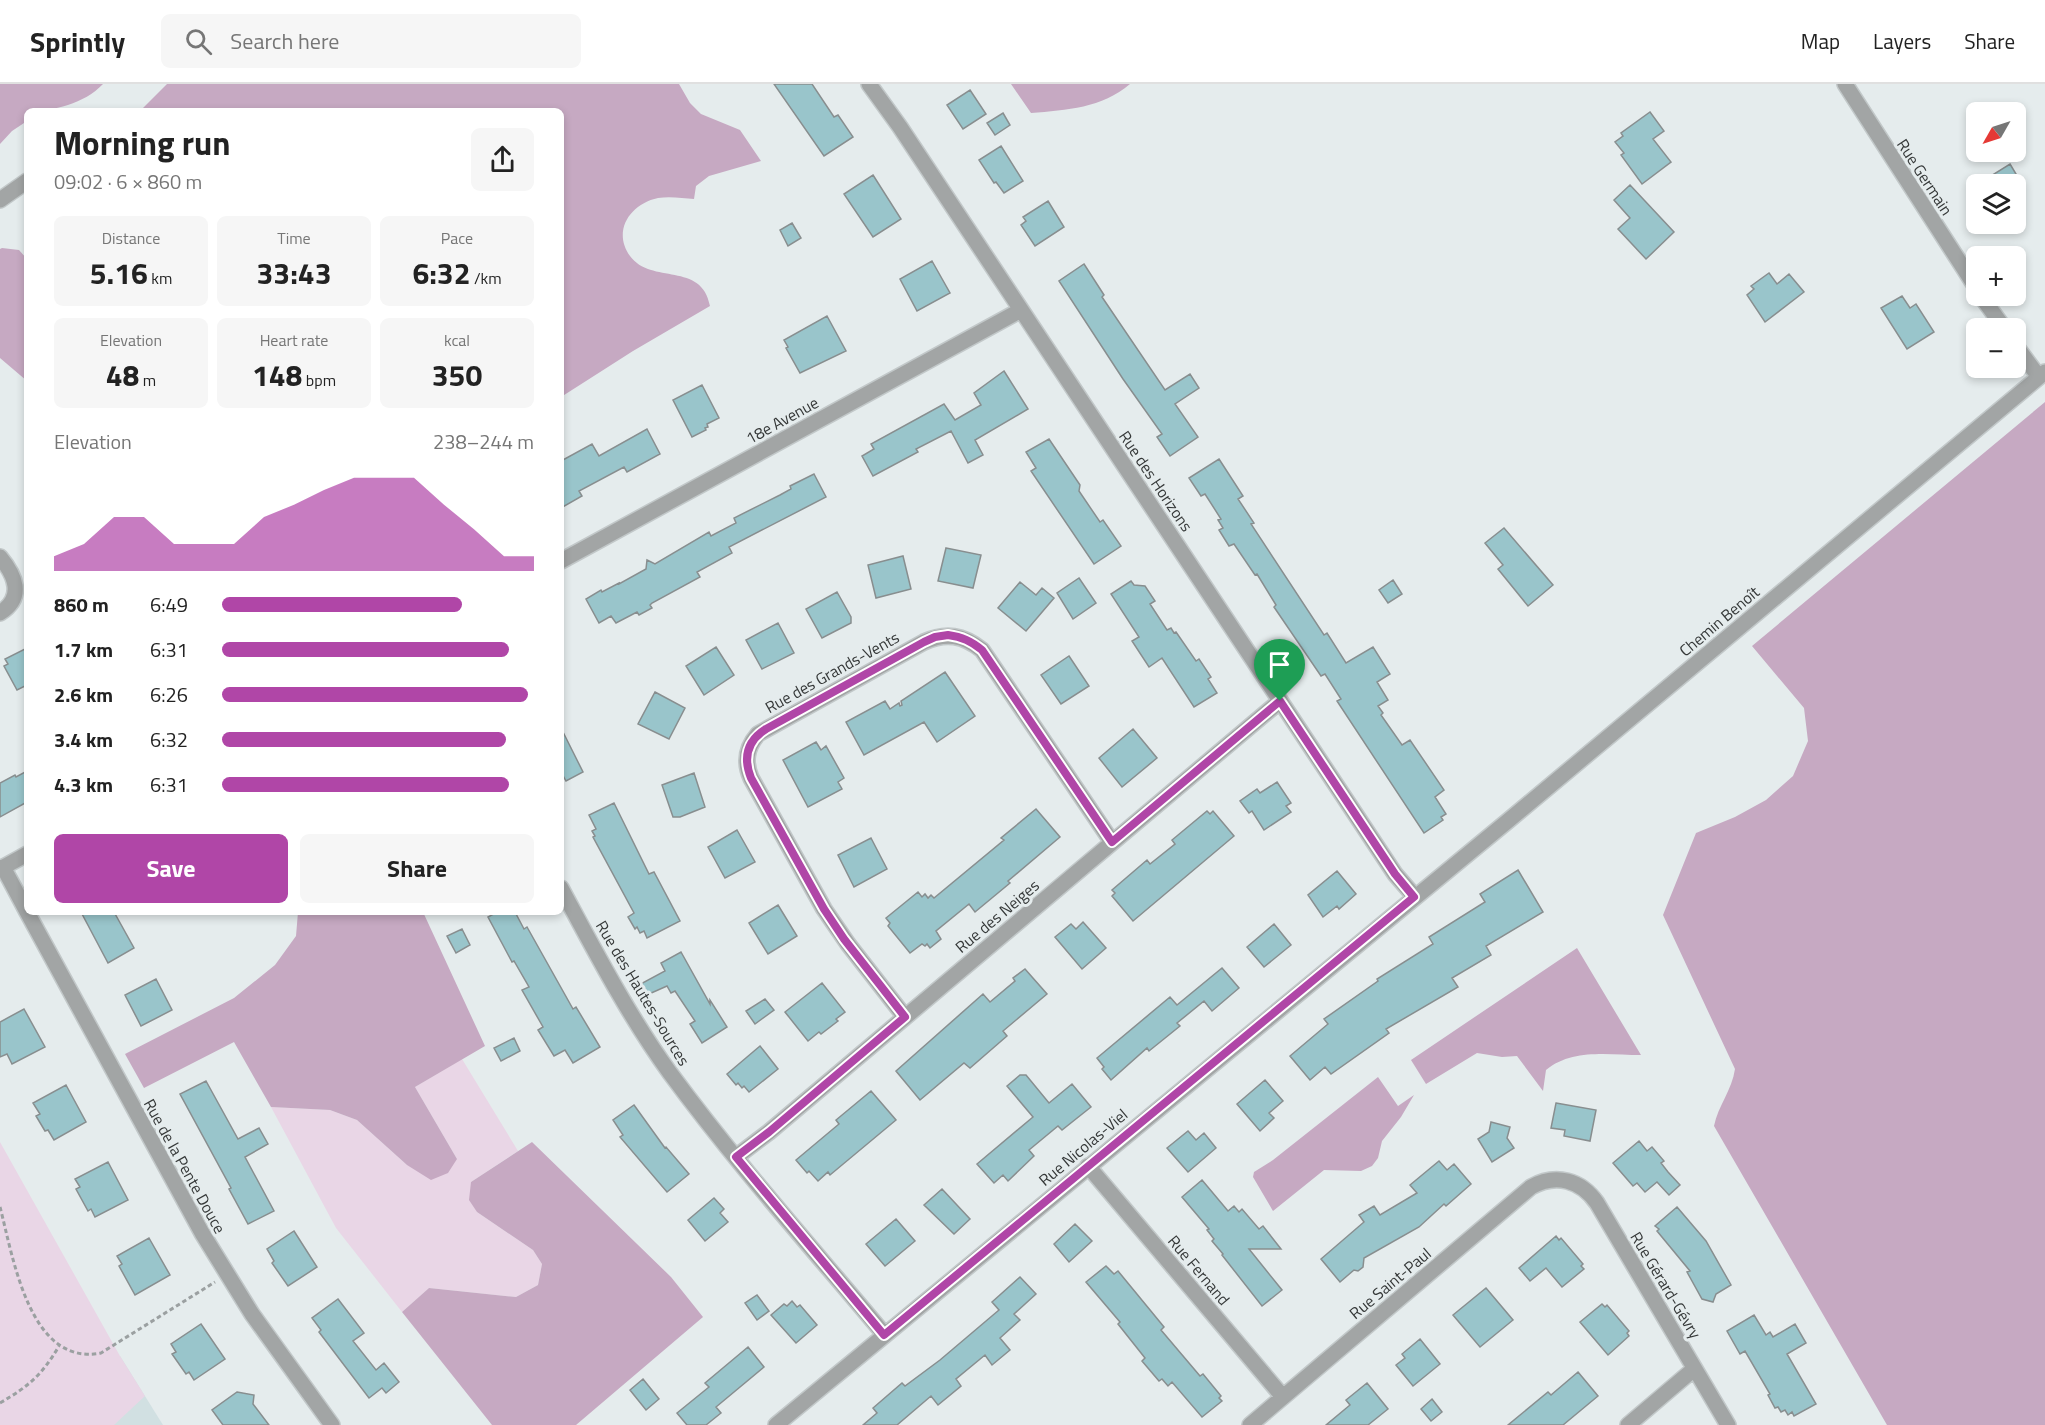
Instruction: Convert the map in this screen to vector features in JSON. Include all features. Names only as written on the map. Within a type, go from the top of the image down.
[{"type":"street","name":"Rue des Horizons","points":[[869,84],[1395,874],[1414,897]]},
{"type":"street","name":"Rue Germain","points":[[1845,84],[1966,272]]},
{"type":"street","points":[[0,201],[24,183]]},
{"type":"street","name":"18e Avenue","points":[[564,559],[1021,310]]},
{"type":"street","points":[[2026,357],[2042,375]]},
{"type":"street","name":"Chemin Benoît","points":[[1414,897],[2042,375]]},
{"type":"street","points":[[0,557],[13,575],[15,584],[11,603],[0,613]]},
{"type":"street","name":"Rue des Grands-Vents","points":[[905,1017],[844,939],[824,909],[751,778],[746,760],[752,742],[758,734],[924,642],[948,635],[961,637],[982,650],[1112,842]]},
{"type":"street","name":"Rue des Neiges","points":[[736,1157],[769,1132],[1280,701]]},
{"type":"street","points":[[2,868],[24,856]]},
{"type":"street","name":"Rue de la Pente Douce","points":[[2,868],[24,907]]},
{"type":"street","name":"Rue des Hautes-Sources","points":[[564,893],[640,1028],[669,1072],[736,1157],[884,1335]]},
{"type":"street","name":"Rue Nicolas-Viel","points":[[776,1425],[1414,897]]},
{"type":"street","name":"Rue de la Pente Douce","points":[[29,915],[226,1275],[284,1361],[332,1425]]},
{"type":"street","name":"Rue Fernand","points":[[1088,1166],[1283,1397]]},
{"type":"street","name":"Rue Saint-Paul","points":[[1250,1425],[1531,1187],[1539,1182],[1559,1179]]},
{"type":"street","name":"Rue Gérard-Gévry","points":[[1559,1179],[1585,1189],[1597,1203],[1728,1425]]},
{"type":"street","points":[[1628,1425],[1694,1369]]},
{"type":"path","points":[[0,1207],[25,1298],[36,1317],[59,1346],[78,1354],[100,1353],[226,1275]]},
{"type":"path","points":[[0,1403],[33,1382],[48,1366],[59,1346]]},
{"type":"shaded area","points":[[0,84],[103,84],[87,97],[68,105],[56,108],[24,108],[24,123],[12,131],[0,144]]},
{"type":"shaded area","points":[[167,84],[679,84],[690,103],[701,114],[740,130],[761,161],[709,176],[696,186],[694,199],[658,198],[648,201],[632,212],[624,228],[623,237],[630,256],[639,265],[650,270],[687,278],[697,283],[705,292],[710,306],[564,395],[564,108],[143,108]]},
{"type":"shaded area","points":[[1011,84],[1130,84],[1096,103],[1071,109],[1031,113]]},
{"type":"shaded area","points":[[0,249],[19,250],[24,256],[24,378],[0,358]]},
{"type":"shaded area","points":[[2045,402],[2045,1425],[1887,1425],[1714,1126],[1735,1069],[1663,915],[1696,833],[1735,817],[1766,800],[1793,776],[1808,741],[1804,708],[1752,646]]},
{"type":"shaded area","points":[[298,915],[424,915],[485,1046],[415,1087],[457,1159],[448,1173],[431,1180],[407,1165],[357,1120],[330,1110],[271,1107],[234,1042],[144,1088],[125,1054],[234,998],[275,965],[296,936]]},
{"type":"shaded area","points":[[1577,948],[1641,1055],[1592,1054],[1567,1058],[1546,1070],[1543,1091],[1517,1056],[1502,1057],[1477,1053],[1426,1084],[1411,1060]]},
{"type":"shaded area","points":[[462,1059],[518,1151],[471,1182],[477,1212],[533,1250],[542,1264],[538,1285],[516,1297],[429,1288],[402,1312],[336,1228],[271,1107],[330,1110],[357,1120],[407,1165],[457,1159],[415,1087]]},
{"type":"shaded area","points":[[1378,1077],[1398,1106],[1414,1095],[1401,1117],[1382,1141],[1378,1158],[1372,1166],[1361,1171],[1324,1170],[1273,1211],[1253,1177],[1254,1172],[1273,1160]]},
{"type":"shaded area","points":[[0,1142],[120,1356],[145,1396],[114,1425],[0,1425]]},
{"type":"shaded area","points":[[532,1142],[671,1277],[703,1317],[576,1425],[492,1425],[402,1312],[429,1288],[516,1297],[538,1285],[542,1264],[533,1250],[477,1212],[469,1200],[471,1182]]},
{"type":"shaded area","points":[[120,1356],[163,1425],[40,1425]]},
{"type":"building","points":[[774,84],[812,84],[834,117],[838,115],[853,137],[824,156]]},
{"type":"building","points":[[970,90],[986,114],[963,129],[947,105]]},
{"type":"building","points":[[1650,112],[1664,131],[1653,139],[1671,162],[1642,184],[1621,155],[1624,153],[1615,142],[1623,136],[1621,133]]},
{"type":"building","points":[[1003,113],[1010,125],[995,135],[987,123]]},
{"type":"building","points":[[1001,146],[1023,181],[1004,193],[996,182],[994,183],[979,160]]},
{"type":"building","points":[[2010,164],[2016,174],[1994,174]]},
{"type":"building","points":[[873,175],[901,219],[873,237],[844,194]]},
{"type":"building","points":[[1630,185],[1674,232],[1646,259],[1618,229],[1630,218],[1614,200]]},
{"type":"building","points":[[1048,201],[1064,227],[1035,246],[1021,225],[1026,221],[1023,217]]},
{"type":"building","points":[[792,223],[801,238],[788,246],[780,230]]},
{"type":"building","points":[[932,261],[950,293],[917,311],[900,279]]},
{"type":"building","points":[[1084,264],[1104,295],[1102,297],[1165,390],[1190,374],[1199,388],[1175,404],[1198,437],[1170,456],[1157,437],[1162,434],[1059,281]]},
{"type":"building","points":[[1769,273],[1777,284],[1789,274],[1804,292],[1765,322],[1747,295],[1754,289],[1751,286]]},
{"type":"building","points":[[1902,296],[1910,308],[1916,304],[1934,332],[1907,349],[1881,308]]},
{"type":"building","points":[[827,316],[846,351],[800,373],[784,340]]},
{"type":"building","points":[[1004,371],[1028,409],[975,440],[983,455],[968,463],[951,431],[916,449],[918,452],[873,476],[862,456],[874,449],[871,444],[944,404],[955,420],[981,405],[974,393]]},
{"type":"building","points":[[702,385],[719,418],[707,424],[706,430],[692,437],[673,400]]},
{"type":"building","points":[[647,429],[660,454],[627,472],[624,467],[579,491],[582,496],[564,506],[564,459],[592,444],[599,456]]},
{"type":"building","points":[[1049,439],[1080,485],[1079,491],[1100,522],[1103,520],[1121,546],[1094,564],[1031,471],[1036,468],[1026,452]]},
{"type":"building","points":[[1219,459],[1243,496],[1238,499],[1254,523],[1251,524],[1324,635],[1327,633],[1346,663],[1373,647],[1390,674],[1377,682],[1388,700],[1378,706],[1383,713],[1381,715],[1402,745],[1410,740],[1444,790],[1435,797],[1446,814],[1441,817],[1443,820],[1424,833],[1337,701],[1341,699],[1325,674],[1321,676],[1274,607],[1276,605],[1257,574],[1255,575],[1234,544],[1229,546],[1219,530],[1223,528],[1218,520],[1221,519],[1205,494],[1201,496],[1189,478]]},
{"type":"building","points":[[814,474],[826,497],[729,547],[732,553],[697,572],[700,577],[652,603],[650,605],[652,608],[639,615],[637,612],[616,623],[611,616],[599,623],[586,599],[646,569],[647,560],[655,564],[709,532],[711,536],[736,523],[734,518],[791,489],[790,486]]},
{"type":"building","points":[[1504,528],[1553,585],[1528,606],[1498,569],[1503,565],[1485,543]]},
{"type":"building","points":[[946,548],[981,555],[973,588],[938,581]]},
{"type":"building","points":[[903,556],[911,589],[876,598],[868,565]]},
{"type":"building","points":[[1079,578],[1096,603],[1073,619],[1057,593]]},
{"type":"building","points":[[1393,580],[1402,594],[1388,603],[1379,590]]},
{"type":"building","points":[[1131,581],[1134,585],[1145,586],[1155,601],[1150,604],[1167,630],[1171,628],[1174,633],[1176,632],[1196,661],[1199,659],[1211,677],[1208,679],[1217,693],[1194,707],[1162,658],[1149,667],[1132,641],[1139,637],[1111,594]]},
{"type":"building","points":[[1020,582],[1036,595],[1042,588],[1054,598],[1026,631],[998,608]]},
{"type":"building","points":[[837,592],[851,617],[851,623],[822,638],[806,609]]},
{"type":"building","points":[[778,623],[794,653],[762,669],[746,640]]},
{"type":"building","points":[[716,647],[734,675],[704,695],[686,666]]},
{"type":"building","points":[[24,650],[24,686],[17,690],[4,666],[8,664],[5,659]]},
{"type":"building","points":[[1069,656],[1089,686],[1061,704],[1041,675]]},
{"type":"building","points":[[945,672],[975,716],[937,742],[924,722],[864,755],[846,722],[885,701],[890,709],[899,703],[900,706],[902,705],[901,701]]},
{"type":"building","points":[[655,692],[685,708],[669,739],[638,724]]},
{"type":"building","points":[[1133,729],[1157,758],[1122,787],[1099,758]]},
{"type":"building","points":[[564,734],[583,772],[566,781],[564,777]]},
{"type":"building","points":[[816,742],[821,750],[826,746],[844,778],[838,782],[842,789],[808,807],[783,760]]},
{"type":"building","points":[[24,773],[24,804],[0,817],[0,783],[15,775],[16,777]]},
{"type":"building","points":[[694,773],[705,807],[680,817],[673,817],[662,785]]},
{"type":"building","points":[[1277,782],[1291,803],[1286,806],[1291,812],[1264,830],[1252,811],[1249,813],[1240,801],[1257,789],[1260,793]]},
{"type":"building","points":[[614,803],[649,874],[654,872],[680,921],[647,938],[644,931],[640,933],[637,927],[635,929],[628,917],[634,913],[593,837],[595,836],[592,831],[596,829],[589,815]]},
{"type":"building","points":[[1036,809],[1060,837],[975,912],[969,904],[936,931],[941,939],[930,948],[927,944],[925,946],[922,944],[910,953],[888,926],[890,923],[886,918],[918,892],[922,897],[925,894],[928,898],[931,895],[934,898],[1004,840],[1001,838]]},
{"type":"building","points":[[1207,811],[1210,814],[1213,811],[1234,836],[1133,921],[1112,896],[1115,893],[1112,890],[1147,860],[1150,864],[1175,844],[1172,840]]},
{"type":"building","points":[[737,830],[755,862],[725,878],[708,847]]},
{"type":"building","points":[[871,838],[887,869],[854,887],[838,855]]},
{"type":"building","points":[[1518,870],[1543,912],[1486,946],[1491,955],[1452,978],[1458,987],[1386,1029],[1389,1033],[1331,1074],[1325,1067],[1310,1080],[1290,1056],[1328,1024],[1324,1019],[1378,981],[1377,979],[1433,944],[1429,937],[1485,902],[1480,894]]},
{"type":"building","points":[[1337,871],[1356,894],[1339,909],[1337,906],[1323,917],[1308,895]]},
{"type":"building","points":[[778,905],[797,936],[768,954],[749,923]]},
{"type":"building","points":[[83,915],[116,915],[134,948],[108,963]]},
{"type":"building","points":[[517,915],[524,929],[527,927],[573,1009],[576,1007],[600,1047],[573,1063],[565,1050],[554,1056],[538,1030],[543,1027],[522,990],[529,987],[514,961],[512,962],[488,917]]},
{"type":"building","points":[[1083,922],[1106,948],[1082,969],[1055,937],[1071,924],[1076,929]]},
{"type":"building","points":[[1274,924],[1291,945],[1264,967],[1247,947]]},
{"type":"building","points":[[462,929],[470,945],[456,953],[447,936]]},
{"type":"building","points":[[681,952],[710,1004],[710,1000],[727,1027],[702,1043],[690,1024],[695,1021],[675,991],[671,993],[667,986],[640,998],[635,987],[665,971],[661,963]]},
{"type":"building","points":[[1222,968],[1239,988],[1212,1011],[1204,1001],[1177,1023],[1180,1026],[1149,1051],[1147,1048],[1111,1080],[1097,1058],[1170,997],[1177,1005]]},
{"type":"building","points":[[1025,969],[1047,994],[1003,1031],[1007,1036],[970,1068],[964,1063],[920,1100],[896,1071],[983,994],[990,1002],[1015,981],[1013,978]]},
{"type":"building","points":[[156,979],[172,1010],[141,1026],[125,995]]},
{"type":"building","points":[[822,983],[845,1012],[836,1019],[838,1021],[808,1041],[785,1012]]},
{"type":"building","points":[[765,999],[774,1010],[755,1024],[746,1011]]},
{"type":"building","points":[[24,1009],[45,1047],[12,1064],[7,1054],[0,1057],[0,1022]]},
{"type":"building","points":[[514,1038],[520,1051],[501,1061],[494,1048]]},
{"type":"building","points":[[760,1046],[778,1069],[749,1092],[744,1086],[742,1088],[738,1083],[736,1085],[727,1074]]},
{"type":"building","points":[[1020,1075],[1026,1075],[1049,1103],[1072,1084],[1091,1107],[1062,1130],[1058,1126],[1029,1150],[1034,1156],[1008,1181],[1003,1175],[994,1183],[977,1164],[1033,1117],[1007,1086]]},
{"type":"building","points":[[1265,1080],[1283,1101],[1269,1113],[1274,1118],[1260,1131],[1237,1104]]},
{"type":"building","points":[[206,1081],[238,1139],[259,1128],[268,1144],[245,1157],[274,1211],[248,1224],[180,1094]]},
{"type":"building","points":[[66,1085],[86,1122],[54,1140],[36,1116],[40,1114],[33,1103]]},
{"type":"building","points":[[871,1091],[896,1120],[830,1175],[828,1172],[818,1181],[809,1171],[807,1173],[796,1160],[839,1124],[836,1120]]},
{"type":"building","points":[[1556,1103],[1596,1110],[1590,1141],[1564,1136],[1565,1130],[1551,1128]]},
{"type":"building","points":[[634,1105],[665,1148],[689,1174],[667,1192],[620,1137],[623,1135],[613,1120]]},
{"type":"building","points":[[1491,1122],[1510,1127],[1507,1138],[1514,1148],[1492,1162],[1478,1139],[1489,1132]]},
{"type":"building","points":[[1188,1131],[1196,1140],[1204,1133],[1216,1148],[1188,1172],[1167,1148]]},
{"type":"building","points":[[1639,1141],[1647,1151],[1652,1147],[1664,1161],[1661,1163],[1680,1185],[1669,1195],[1657,1182],[1645,1192],[1637,1183],[1633,1186],[1613,1163]]},
{"type":"building","points":[[1439,1161],[1447,1170],[1454,1164],[1471,1184],[1419,1227],[1364,1258],[1363,1267],[1358,1271],[1354,1270],[1340,1282],[1321,1259],[1364,1222],[1359,1215],[1374,1206],[1380,1215],[1417,1193],[1410,1185]]},
{"type":"building","points":[[108,1162],[128,1200],[95,1217],[91,1209],[88,1211],[76,1189],[80,1187],[75,1179]]},
{"type":"building","points":[[1202,1180],[1228,1211],[1234,1206],[1239,1212],[1242,1209],[1259,1229],[1263,1226],[1281,1249],[1249,1249],[1282,1290],[1262,1306],[1212,1241],[1214,1239],[1207,1230],[1209,1229],[1182,1197]]},
{"type":"building","points":[[942,1189],[970,1219],[954,1234],[924,1205]]},
{"type":"building","points":[[714,1198],[724,1209],[720,1213],[728,1222],[705,1241],[688,1220]]},
{"type":"building","points":[[1677,1207],[1706,1241],[1731,1285],[1716,1294],[1713,1302],[1702,1299],[1687,1272],[1690,1271],[1655,1226]]},
{"type":"building","points":[[896,1219],[915,1241],[885,1266],[866,1244]]},
{"type":"building","points":[[1075,1224],[1092,1241],[1069,1262],[1054,1244]]},
{"type":"building","points":[[294,1231],[317,1267],[288,1286],[272,1263],[274,1261],[267,1249]]},
{"type":"building","points":[[1556,1236],[1559,1240],[1561,1238],[1583,1264],[1581,1266],[1584,1269],[1562,1287],[1546,1268],[1530,1281],[1519,1268]]},
{"type":"building","points":[[149,1238],[170,1275],[135,1295],[119,1266],[122,1264],[117,1256]]},
{"type":"building","points":[[1106,1266],[1114,1274],[1118,1271],[1164,1327],[1161,1330],[1200,1376],[1203,1374],[1221,1396],[1219,1398],[1222,1401],[1202,1417],[1172,1382],[1168,1386],[1162,1379],[1159,1381],[1142,1361],[1145,1358],[1118,1324],[1120,1322],[1086,1282]]},
{"type":"building","points":[[1020,1277],[1036,1294],[1014,1314],[1020,1320],[1000,1338],[1010,1350],[992,1365],[985,1355],[956,1379],[961,1386],[938,1405],[931,1396],[897,1425],[863,1425],[877,1413],[873,1408],[902,1383],[905,1386],[940,1360],[999,1310],[992,1302]]},
{"type":"building","points":[[1486,1288],[1513,1320],[1480,1347],[1453,1315]]},
{"type":"building","points":[[757,1295],[769,1311],[757,1320],[745,1303]]},
{"type":"building","points":[[338,1299],[364,1333],[353,1341],[376,1370],[384,1363],[399,1382],[386,1393],[382,1388],[369,1398],[319,1332],[321,1330],[312,1318]]},
{"type":"building","points":[[792,1301],[797,1307],[800,1305],[817,1325],[796,1343],[771,1315],[784,1304],[787,1306]]},
{"type":"building","points":[[1602,1304],[1605,1307],[1607,1305],[1629,1331],[1627,1333],[1629,1336],[1608,1355],[1580,1322]]},
{"type":"building","points":[[1754,1315],[1766,1335],[1770,1332],[1773,1337],[1795,1324],[1806,1343],[1787,1354],[1816,1404],[1794,1416],[1792,1412],[1788,1415],[1785,1410],[1781,1412],[1778,1407],[1775,1408],[1768,1395],[1770,1394],[1745,1351],[1740,1354],[1727,1331]]},
{"type":"building","points":[[201,1324],[225,1359],[194,1380],[189,1372],[186,1374],[172,1354],[176,1352],[171,1344]]},
{"type":"building","points":[[1420,1339],[1440,1364],[1413,1386],[1396,1365],[1405,1358],[1402,1354]]},
{"type":"building","points":[[748,1347],[764,1367],[716,1407],[721,1413],[706,1425],[687,1425],[677,1413],[709,1387],[705,1383]]},
{"type":"building","points":[[1578,1372],[1598,1396],[1563,1425],[1508,1425],[1548,1392],[1551,1395]]},
{"type":"building","points":[[643,1379],[659,1399],[646,1410],[630,1390]]},
{"type":"building","points":[[1367,1383],[1388,1409],[1368,1425],[1326,1425],[1350,1405],[1346,1400]]},
{"type":"building","points":[[237,1392],[254,1395],[253,1404],[269,1425],[223,1425],[212,1410]]},
{"type":"building","points":[[1432,1399],[1442,1412],[1431,1421],[1421,1409]]},
{"type":"route","points":[[948,635],[961,637],[982,650],[1112,842],[1280,701],[1395,874],[1414,897],[884,1335],[736,1157],[905,1017],[844,939],[814,893],[751,778],[746,760],[752,742],[766,729],[924,642],[948,635]]}]
